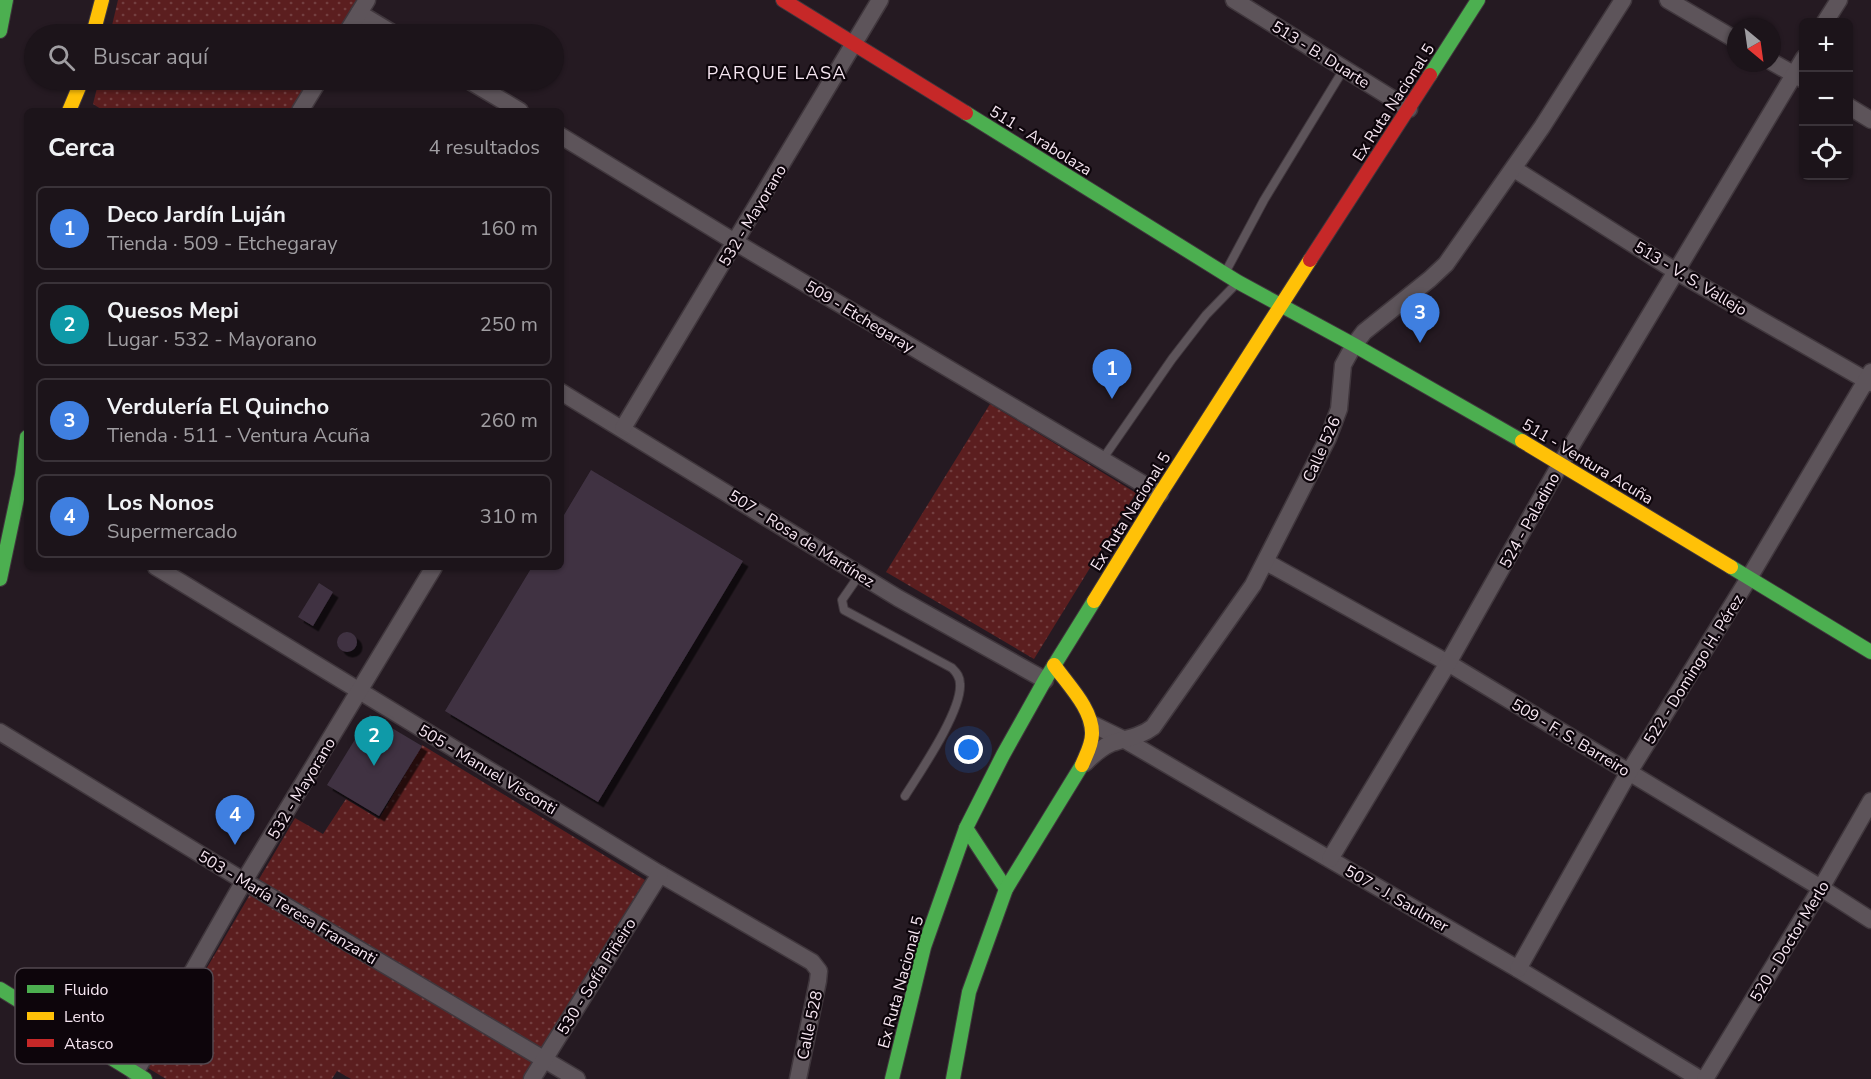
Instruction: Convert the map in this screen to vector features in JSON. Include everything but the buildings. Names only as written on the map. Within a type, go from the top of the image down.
[{"type":"main road","points":[[0,31],[6,0]]},
{"type":"main road","points":[[96,24],[102,0]]},
{"type":"main road","name":"511 - Arabolaza","points":[[783,0],[1282,307]]},
{"type":"main road","name":"Ex Ruta Nacional 5","points":[[892,1079],[924,946],[966,828],[1044,680],[1160,494],[1478,0]]},
{"type":"main road","points":[[74,108],[79,90]]},
{"type":"main road","name":"511 - Ventura Acuña","points":[[1282,307],[1561,463],[1871,652]]},
{"type":"main road","points":[[0,579],[21,511],[24,460]]},
{"type":"main road","points":[[952,1079],[969,992],[1006,889],[1082,765],[1092,735],[1092,724],[1087,713],[1054,665]]},
{"type":"main road","points":[[966,828],[1006,889]]},
{"type":"main road","points":[[0,989],[15,998]]},
{"type":"main road","points":[[121,1064],[140,1076]]},
{"type":"street","name":"532 - Mayorano","points":[[623,428],[880,0]]},
{"type":"street","name":"513 - B. Duarte","points":[[1233,0],[1409,109]]},
{"type":"street","name":"Calle 526","points":[[1082,765],[1111,743],[1145,734],[1153,728],[1253,585],[1266,562],[1328,438],[1339,409],[1343,365],[1353,345],[1364,332],[1446,264],[1514,169],[1623,0]]},
{"type":"street","points":[[1668,0],[1727,35]]},
{"type":"street","points":[[1828,18],[1839,0]]},
{"type":"street","points":[[352,24],[363,7],[383,24]]},
{"type":"street","points":[[1781,67],[1798,77]]},
{"type":"street","name":"524 - Paladino","points":[[1330,859],[1448,663],[1561,463],[1798,77]]},
{"type":"street","points":[[302,108],[313,90]]},
{"type":"street","points":[[485,90],[515,108]]},
{"type":"street","points":[[1853,109],[1871,120]]},
{"type":"street","name":"509 - Etchegaray","points":[[564,138],[1160,494]]},
{"type":"street","name":"513 - V. S. Vallejo","points":[[1514,169],[1677,272],[1869,378]]},
{"type":"street","name":"522 - Domingo H. Pérez","points":[[1518,969],[1629,772],[1869,378]]},
{"type":"street","name":"507 - Rosa de Martínez","points":[[564,394],[898,598],[1044,680]]},
{"type":"street","name":"509 - F. S. Barreiro","points":[[1266,562],[1448,663],[1871,920]]},
{"type":"street","name":"505 - Manuel Visconti","points":[[161,570],[660,874],[812,962],[819,970]]},
{"type":"street","name":"532 - Mayorano","points":[[198,968],[244,881],[432,570]]},
{"type":"street","name":"507 - J. Saulmer","points":[[1092,724],[1125,740],[1330,859],[1700,1079]]},
{"type":"street","name":"503 - María Teresa Franzanti","points":[[0,732],[244,881],[577,1079]]},
{"type":"street","name":"520 - Doctor Merlo","points":[[1705,1079],[1871,801]]},
{"type":"street","name":"530 - Sofía Piñeiro","points":[[532,1079],[660,874]]},
{"type":"street","name":"Calle 528","points":[[798,1079],[819,970]]},
{"type":"lane","points":[[1225,273],[1264,200],[1345,68]]},
{"type":"lane","points":[[1102,460],[1172,359],[1206,315],[1238,282]]},
{"type":"lane","points":[[860,574],[842,600],[844,610],[952,668],[959,675],[961,685],[958,697],[940,740],[905,796]]},
{"type":"shaded area","points":[[118,0],[360,0],[346,24],[112,24]]},
{"type":"shaded area","points":[[96,90],[307,90],[296,108],[99,108],[93,104]]},
{"type":"shaded area","points":[[990,404],[1136,493],[1034,659],[886,572]]},
{"type":"shaded area","points":[[422,745],[645,880],[524,1079],[351,1079],[337,1071],[332,1079],[166,1079],[148,1068],[150,1064],[213,1064],[213,968],[207,968],[295,818],[323,834],[346,799],[379,819]]},
{"type":"traffic: fast","points":[[0,31],[6,0]]},
{"type":"traffic: fast","points":[[1430,75],[1478,0]]},
{"type":"traffic: fast","points":[[966,113],[1238,282],[1522,441]]},
{"type":"traffic: fast","points":[[0,579],[24,460]]},
{"type":"traffic: fast","points":[[1731,567],[1871,652]]},
{"type":"traffic: fast","points":[[892,1079],[924,947],[966,828],[1045,680],[1094,601]]},
{"type":"traffic: fast","points":[[953,1079],[969,992],[1006,889],[1082,765]]},
{"type":"traffic: fast","points":[[966,828],[1006,889]]},
{"type":"traffic: fast","points":[[0,989],[15,998]]},
{"type":"traffic: fast","points":[[121,1064],[145,1079]]},
{"type":"traffic: slow","points":[[96,24],[102,0]]},
{"type":"traffic: slow","points":[[70,108],[78,90]]},
{"type":"traffic: slow","points":[[1094,601],[1310,260]]},
{"type":"traffic: slow","points":[[1522,441],[1731,567]]},
{"type":"traffic: slow","points":[[1054,665],[1084,706],[1091,725],[1091,742],[1082,765]]},
{"type":"traffic: jam","points":[[783,0],[966,113]]},
{"type":"traffic: jam","points":[[1310,260],[1430,75]]},
{"type":"place","name":"Verdulería El Quincho","points":[[1420,343]]},
{"type":"place","name":"Deco Jardín Luján","points":[[1112,399]]},
{"type":"place","name":"Quesos Mepi","points":[[374,766]]},
{"type":"place","name":"Los Nonos","points":[[235,845]]},
{"type":"district","name":"PARQUE LASA","points":[[777,73]]}]
